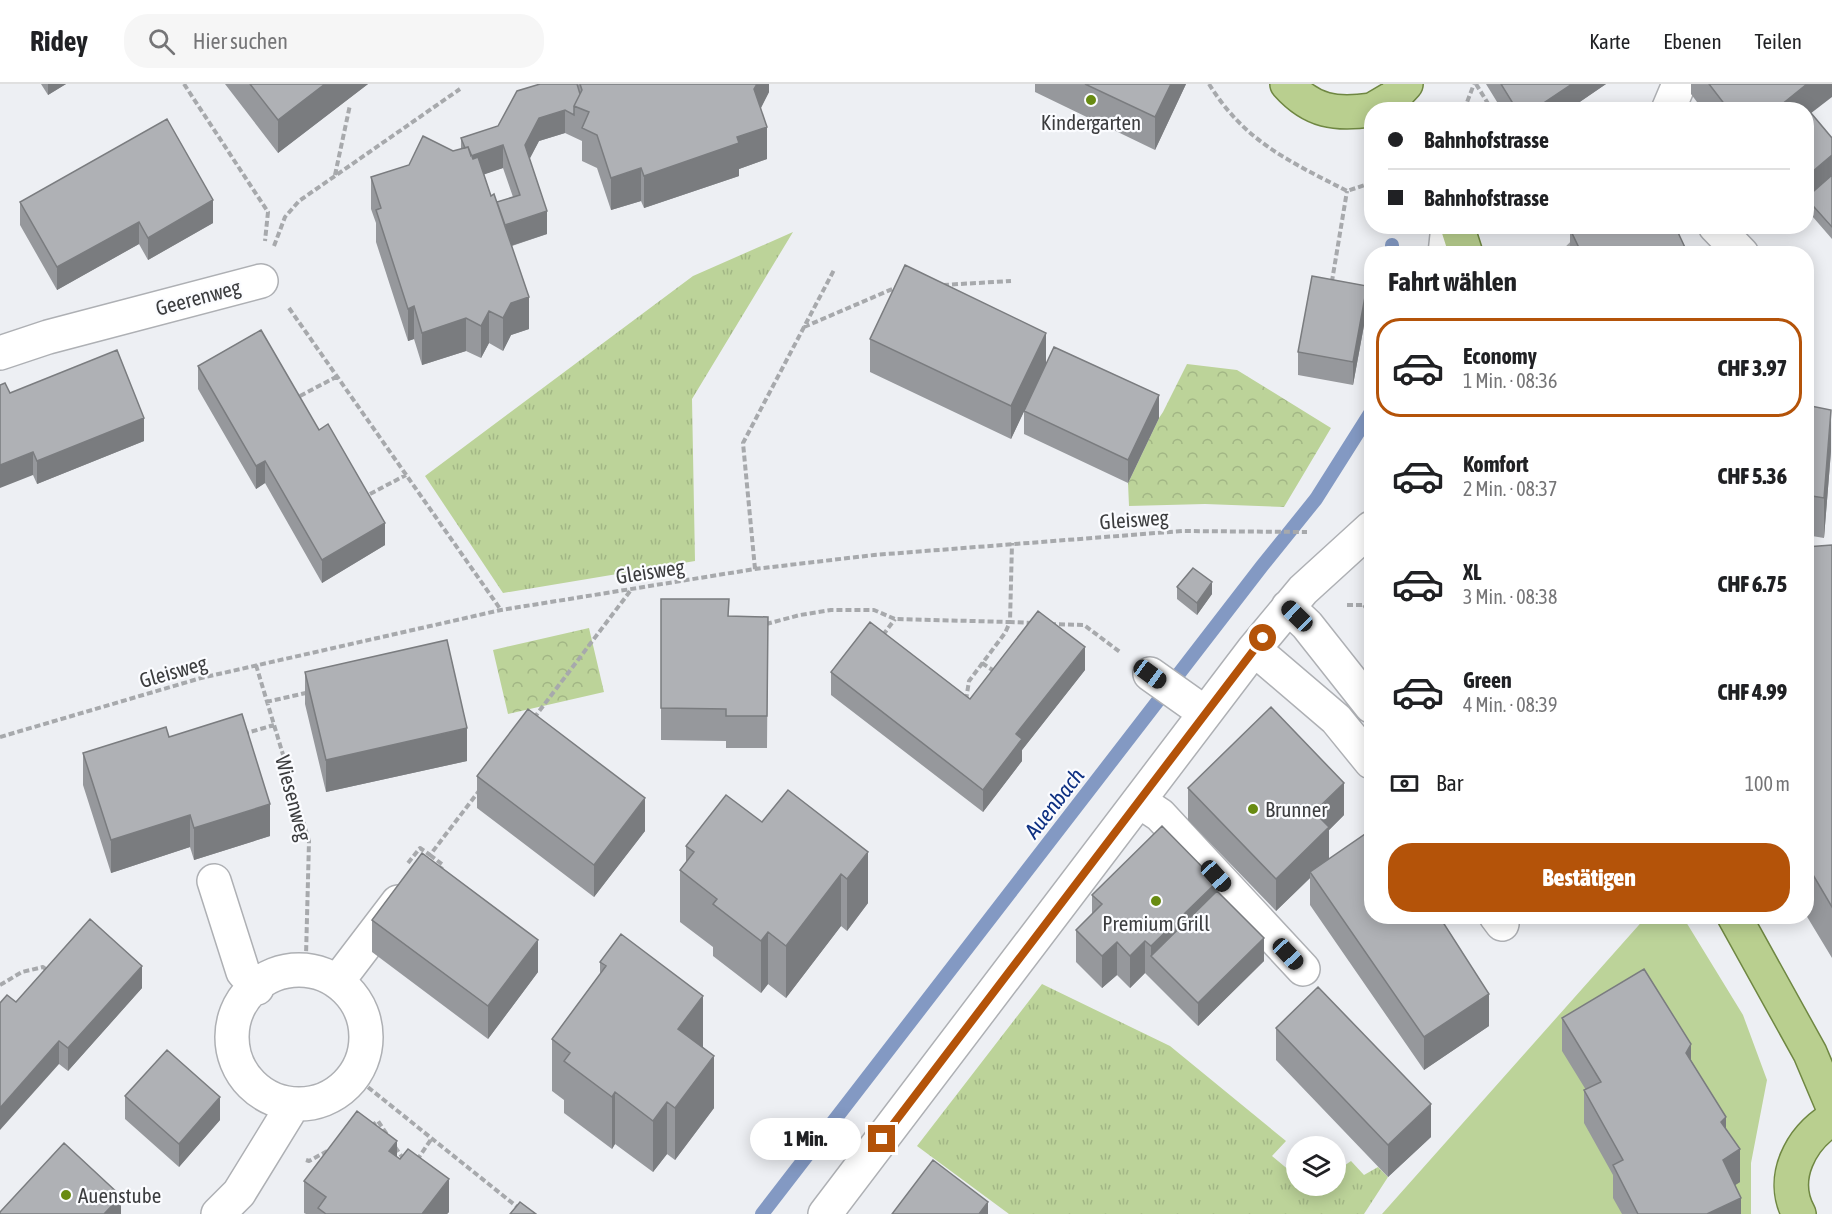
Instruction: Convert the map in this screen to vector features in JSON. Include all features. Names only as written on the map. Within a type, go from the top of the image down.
[{"type":"main road","points":[[1287,84],[1298,96],[1320,109],[1346,113],[1364,108]]},
{"type":"main road","points":[[1738,924],[1810,1053],[1832,1105]]},
{"type":"main road","points":[[1799,1214],[1792,1187],[1794,1164],[1803,1145],[1817,1128],[1832,1119]]},
{"type":"street","points":[[1671,102],[1679,84]]},
{"type":"street","points":[[1723,234],[1734,246]]},
{"type":"street","name":"Geerenweg","points":[[0,353],[48,337],[261,281]]},
{"type":"street","points":[[825,1214],[1139,801],[1197,708],[1272,628],[1303,590],[1364,534]]},
{"type":"street","points":[[1272,628],[1306,625],[1363,697]]},
{"type":"street","points":[[1272,628],[1336,719],[1364,753]]},
{"type":"street","points":[[1150,674],[1197,708]]},
{"type":"street","points":[[1139,801],[1160,815],[1303,969]]},
{"type":"street","points":[[337,982],[423,868]]},
{"type":"street","points":[[214,881],[243,972],[257,988]]},
{"type":"street","points":[[305,970],[323,974],[337,982],[354,999],[364,1020],[366,1043],[364,1055],[354,1076],[338,1093],[317,1102],[293,1105],[267,1097],[249,1082],[236,1062],[232,1041],[234,1019],[245,998],[268,977],[291,971],[305,970]]},
{"type":"street","points":[[218,1214],[239,1193],[293,1105]]},
{"type":"path","points":[[184,84],[268,212],[261,281],[295,313],[336,377],[501,610]]},
{"type":"path","points":[[1209,84],[1222,105],[1276,154],[1347,191],[1364,185]]},
{"type":"path","points":[[1467,102],[1475,84]]},
{"type":"path","points":[[1475,84],[1487,102]]},
{"type":"path","name":"Geerenweg","points":[[261,281],[285,217],[298,201],[460,89]]},
{"type":"path","points":[[334,176],[350,105]]},
{"type":"path","points":[[1342,284],[1332,281],[1347,191]]},
{"type":"path","points":[[1569,246],[1575,240]]},
{"type":"path","points":[[755,569],[743,443],[834,270]]},
{"type":"path","points":[[942,285],[1011,281]]},
{"type":"path","points":[[804,327],[896,287],[908,287]]},
{"type":"path","points":[[300,396],[336,377]]},
{"type":"path","points":[[370,494],[406,475]]},
{"type":"path","name":"Gleisweg","points":[[0,737],[201,678],[501,610],[755,569],[874,555],[1182,531],[1308,532]]},
{"type":"path","points":[[965,705],[969,681],[1005,633],[1010,622],[1012,543]]},
{"type":"path","points":[[526,727],[631,589]]},
{"type":"path","points":[[760,626],[800,615],[831,610],[874,610],[895,619],[1084,625],[1150,674]]},
{"type":"path","points":[[878,641],[895,619]]},
{"type":"path","points":[[982,663],[996,673]]},
{"type":"path","name":"Wiesenweg","points":[[256,665],[309,841],[305,970]]},
{"type":"path","points":[[266,702],[318,690]]},
{"type":"path","points":[[533,718],[543,725]]},
{"type":"path","points":[[243,735],[274,725]]},
{"type":"path","points":[[423,868],[485,782]]},
{"type":"path","points":[[0,985],[22,972],[44,967],[50,972]]},
{"type":"path","points":[[354,1076],[526,1214]]},
{"type":"path","points":[[369,1127],[378,1121],[408,1166],[416,1161],[432,1138]]},
{"type":"path","points":[[300,1158],[309,1161],[339,1144]]},
{"type":"green space","points":[[793,232],[692,399],[695,561],[503,593],[425,476],[693,276]]},
{"type":"green space","points":[[1187,364],[1237,370],[1331,428],[1284,507],[1205,504],[1129,506],[1128,483]]},
{"type":"green space","points":[[589,628],[604,692],[508,714],[493,650]]},
{"type":"green space","points":[[1640,924],[1687,924],[1743,1015],[1767,1080],[1751,1163],[1751,1214],[1382,1214]]},
{"type":"green space","points":[[1042,984],[1170,1046],[1286,1141],[1272,1156],[1286,1168],[1286,1196],[1346,1196],[1346,1164],[1351,1161],[1364,1175],[1378,1167],[1388,1177],[1364,1214],[1009,1214],[917,1146]]},
{"type":"building","points":[[250,84],[325,84],[278,120]]},
{"type":"building","points":[[540,84],[577,84],[580,94],[574,106],[574,115],[565,110],[539,118],[525,145],[547,211],[505,225],[497,202],[520,195],[503,145],[471,156],[461,138],[498,126],[517,91]]},
{"type":"building","points":[[580,84],[757,84],[754,89],[767,127],[737,137],[739,143],[644,176],[641,168],[611,178],[597,135],[582,128],[589,112],[574,106],[582,90]]},
{"type":"building","points":[[1085,84],[1171,84],[1155,117]]},
{"type":"building","points":[[1501,84],[1572,84],[1545,102],[1512,102]]},
{"type":"building","points":[[1709,84],[1807,84],[1785,102],[1723,102]]},
{"type":"building","points":[[1814,117],[1832,138],[1832,155],[1814,170]]},
{"type":"building","points":[[167,119],[213,200],[148,238],[139,222],[57,267],[20,202]]},
{"type":"building","points":[[423,136],[453,151],[468,147],[473,159],[478,157],[491,196],[494,194],[529,297],[511,303],[503,318],[489,311],[481,326],[466,318],[422,333],[414,306],[408,309],[376,210],[381,208],[371,177],[409,165]]},
{"type":"building","points":[[1832,175],[1832,227],[1814,207],[1814,191]]},
{"type":"building","points":[[1572,234],[1679,234],[1684,246],[1578,246]]},
{"type":"building","points":[[905,265],[1046,333],[1011,406],[870,339]]},
{"type":"building","points":[[1312,276],[1364,285],[1364,302],[1353,362],[1298,352]]},
{"type":"building","points":[[261,330],[319,430],[328,424],[385,523],[322,560],[265,461],[256,466],[198,366]]},
{"type":"building","points":[[1054,347],[1159,395],[1128,460],[1024,411]]},
{"type":"building","points":[[117,350],[144,418],[37,461],[33,452],[0,465],[0,385],[5,383],[10,393]]},
{"type":"building","points":[[1814,407],[1831,410],[1824,498],[1814,496]]},
{"type":"building","points":[[1832,545],[1832,907],[1814,877],[1814,546]]},
{"type":"building","points":[[1193,568],[1212,582],[1197,603],[1177,587]]},
{"type":"building","points":[[661,599],[729,599],[728,616],[768,617],[767,716],[726,716],[726,709],[661,708]]},
{"type":"building","points":[[1038,611],[1085,647],[1016,734],[1022,739],[983,790],[831,672],[870,622],[970,699]]},
{"type":"building","points":[[447,640],[467,728],[326,760],[305,672]]},
{"type":"building","points":[[1271,707],[1344,783],[1314,812],[1329,827],[1276,879],[1188,788]]},
{"type":"building","points":[[528,709],[645,798],[594,865],[477,776]]},
{"type":"building","points":[[242,714],[270,804],[194,828],[190,815],[111,840],[83,753],[166,727],[169,737]]},
{"type":"building","points":[[788,790],[868,852],[847,879],[841,874],[786,946],[768,932],[761,941],[713,904],[717,899],[680,870],[694,852],[686,846],[726,795],[762,822]]},
{"type":"building","points":[[1162,826],[1217,882],[1151,946],[1145,941],[1130,956],[1117,942],[1102,956],[1076,930],[1102,904],[1092,895]]},
{"type":"building","points":[[1364,835],[1364,924],[1444,924],[1489,994],[1424,1037],[1310,872]]},
{"type":"building","points":[[422,853],[538,940],[488,1006],[372,920]]},
{"type":"building","points":[[1217,891],[1264,938],[1198,1003],[1151,956]]},
{"type":"building","points":[[90,919],[142,966],[68,1048],[59,1041],[0,1108],[0,1003],[7,995],[16,1002]]},
{"type":"building","points":[[621,934],[703,996],[678,1029],[714,1056],[675,1108],[667,1102],[653,1121],[615,1092],[612,1097],[564,1061],[570,1053],[552,1039],[606,966],[600,962]]},
{"type":"building","points":[[1644,969],[1691,1044],[1686,1053],[1726,1117],[1721,1122],[1740,1149],[1723,1160],[1741,1198],[1707,1214],[1638,1214],[1613,1165],[1623,1160],[1584,1090],[1601,1082],[1562,1018]]},
{"type":"building","points":[[1318,987],[1431,1104],[1388,1145],[1276,1028]]},
{"type":"building","points":[[167,1050],[220,1097],[179,1144],[125,1096]]},
{"type":"building","points":[[357,1111],[397,1141],[389,1151],[400,1159],[408,1149],[449,1179],[422,1214],[326,1214],[318,1208],[326,1197],[304,1181]]},
{"type":"building","points":[[64,1143],[121,1196],[104,1214],[0,1214],[0,1212]]},
{"type":"building","points":[[933,1160],[988,1202],[979,1214],[892,1214]]},
{"type":"building","points":[[520,1202],[536,1214],[510,1214]]},
{"type":"waterway","name":"Auenbach","points":[[762,1214],[1316,499],[1364,423]]},
{"type":"place","name":"Kindergarten","points":[[1091,100]]},
{"type":"place","name":"Brunner","points":[[1253,809]]},
{"type":"place","name":"Premium Grill","points":[[1156,901]]},
{"type":"place","name":"Auenstube","points":[[66,1195]]},
{"type":"route","points":[[882,1139],[1263,638]]}]
